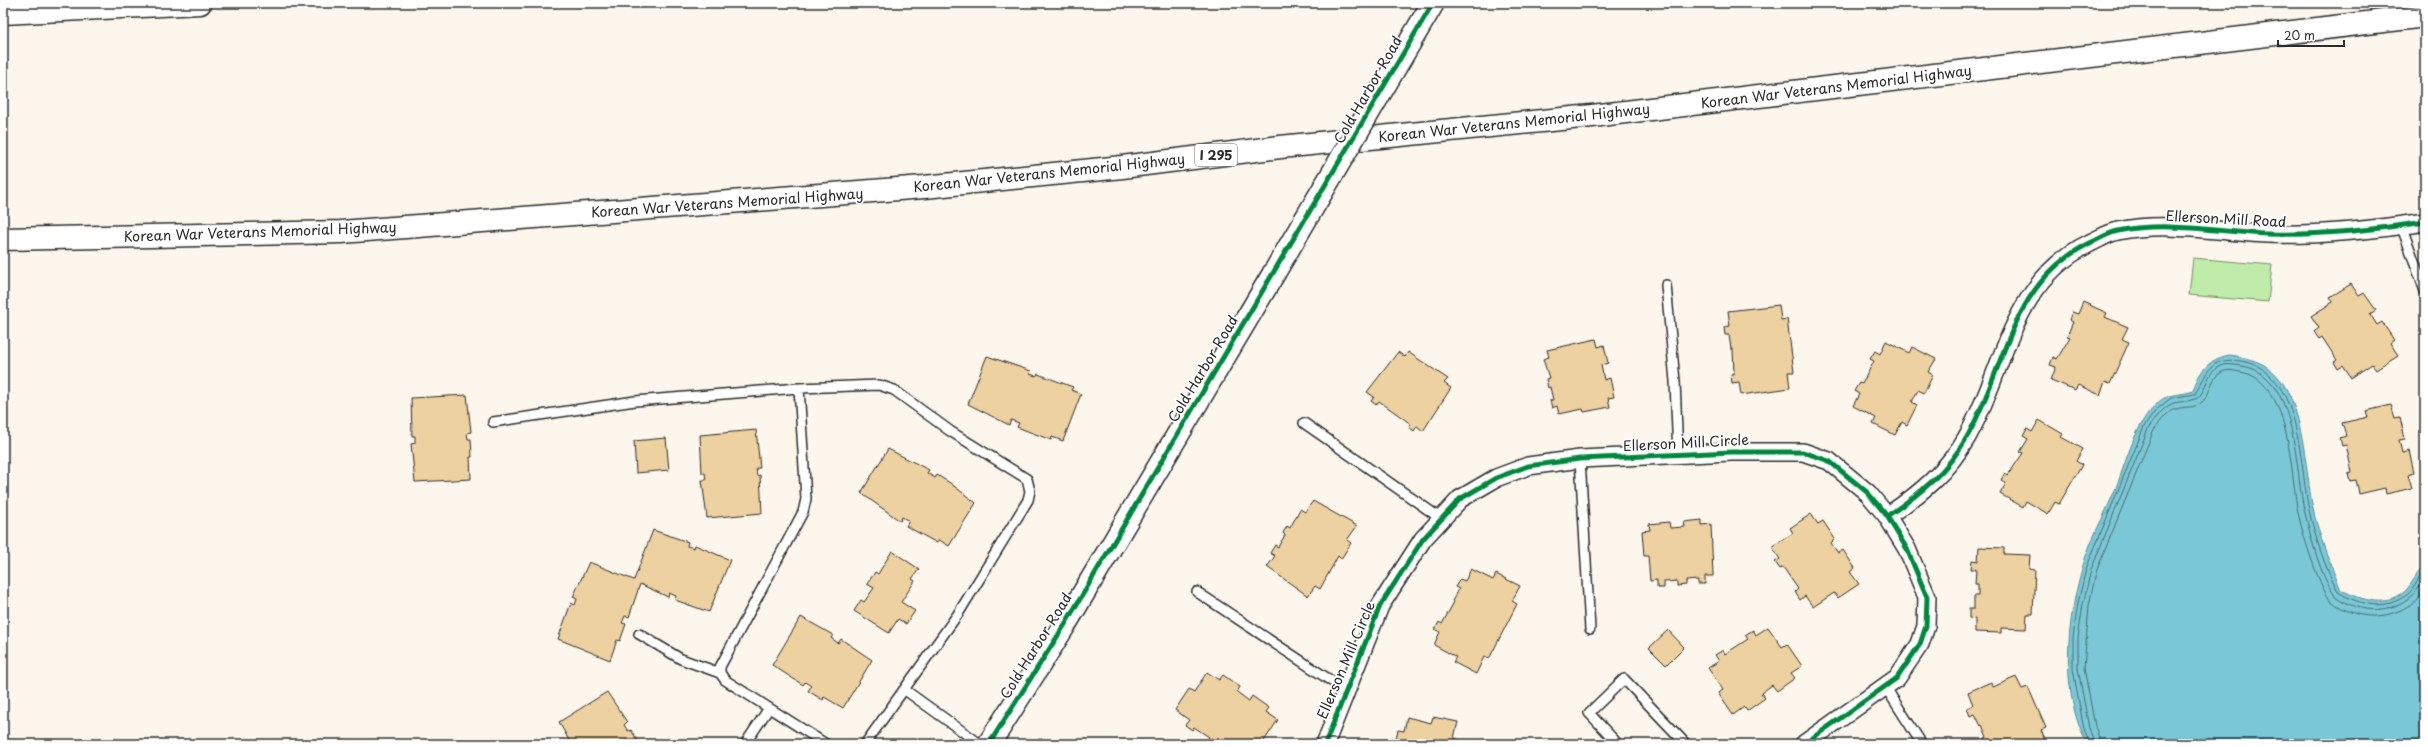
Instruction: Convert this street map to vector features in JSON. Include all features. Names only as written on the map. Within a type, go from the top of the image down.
[{"type":"main road","points":[[3,13],[200,3]]},
{"type":"main road","name":"Cold Harbor Road","points":[[988,744],[1064,626],[1433,3]]},
{"type":"main road","name":"Korean War Veterans Memorial Highway","points":[[3,239],[341,232],[924,187],[1122,167],[1280,147],[1592,116],[2425,16]]},
{"type":"street","name":"Ellerson Mill Road","points":[[1887,516],[1915,498],[1948,465],[1970,432],[1982,408],[2000,357],[2022,310],[2038,284],[2054,266],[2080,248],[2119,231],[2161,227],[2267,234],[2336,234],[2425,222]]},
{"type":"street","name":"Ellerson Mill Circle","points":[[1325,744],[1380,606],[1423,539],[1440,518],[1460,499],[1496,478],[1528,466],[1580,459],[1678,456],[1732,452],[1802,452],[1829,461],[1868,494],[1887,516],[1907,549],[1927,597],[1926,626],[1920,644],[1897,678],[1886,688],[1804,744]]},
{"type":"lane","points":[[2401,225],[2425,291]]},
{"type":"lane","points":[[1666,285],[1675,381],[1678,456]]},
{"type":"lane","points":[[493,422],[635,401],[799,388],[879,385],[894,390],[950,431],[1027,479],[1030,491],[1028,500],[958,614],[865,744]]},
{"type":"lane","points":[[720,673],[720,667],[803,512],[806,499],[799,388]]},
{"type":"lane","points":[[1304,423],[1440,518]]},
{"type":"lane","points":[[1580,459],[1590,629]]},
{"type":"lane","points":[[1197,592],[1346,690]]},
{"type":"lane","points":[[639,634],[681,659],[720,673],[725,680],[826,744]]},
{"type":"lane","points":[[1618,744],[1589,713],[1624,679],[1686,744]]},
{"type":"lane","points":[[1886,688],[1922,744]]},
{"type":"lane","points":[[905,690],[980,744]]},
{"type":"lane","points":[[746,744],[769,708]]},
{"type":"green space","points":[[2193,258],[2272,265],[2268,302],[2189,295]]},
{"type":"water","points":[[2229,355],[2247,358],[2264,365],[2278,376],[2288,391],[2300,430],[2315,519],[2325,550],[2341,590],[2366,600],[2384,601],[2392,599],[2401,595],[2408,588],[2418,573],[2425,566],[2425,744],[2087,744],[2078,724],[2073,702],[2069,680],[2068,658],[2072,612],[2085,559],[2115,490],[2135,436],[2146,417],[2163,399],[2172,395],[2193,391],[2198,378],[2210,363]]},
{"type":"building","points":[[2351,284],[2359,296],[2364,293],[2376,310],[2370,314],[2377,325],[2382,322],[2394,340],[2390,343],[2398,355],[2376,369],[2372,364],[2351,378],[2343,366],[2338,369],[2334,362],[2337,360],[2322,337],[2319,339],[2314,332],[2319,328],[2311,316],[2333,302],[2330,297]]},
{"type":"building","points":[[2083,302],[2107,313],[2105,317],[2128,327],[2122,339],[2129,342],[2110,384],[2105,382],[2100,395],[2078,385],[2075,390],[2051,380],[2056,367],[2050,365],[2053,357],[2057,359],[2070,337],[2067,336],[2073,322],[2069,320],[2072,312],[2078,314]]},
{"type":"building","points":[[1779,305],[1781,320],[1787,319],[1794,372],[1788,372],[1790,388],[1741,395],[1739,382],[1732,383],[1731,374],[1734,374],[1733,349],[1731,349],[1729,335],[1725,335],[1724,327],[1730,326],[1728,311]]},
{"type":"building","points":[[1596,339],[1598,347],[1604,345],[1608,363],[1601,365],[1604,380],[1610,378],[1614,397],[1608,398],[1610,407],[1584,412],[1583,409],[1559,414],[1557,406],[1552,408],[1550,400],[1553,400],[1550,387],[1548,388],[1546,379],[1549,378],[1543,359],[1549,357],[1547,350]]},
{"type":"building","points":[[1886,341],[1909,353],[1912,347],[1936,359],[1928,372],[1933,375],[1924,393],[1918,390],[1912,402],[1917,405],[1907,425],[1902,422],[1895,435],[1873,424],[1876,418],[1853,406],[1859,394],[1854,391],[1859,383],[1862,384],[1874,361],[1870,359],[1875,351],[1880,354]]},
{"type":"building","points":[[1398,352],[1405,357],[1408,352],[1448,379],[1444,383],[1451,388],[1423,431],[1417,426],[1414,431],[1409,427],[1411,424],[1379,401],[1376,405],[1371,401],[1374,397],[1367,392]]},
{"type":"building","points":[[987,356],[1031,371],[1030,374],[1036,376],[1038,374],[1073,387],[1071,390],[1081,394],[1063,441],[1052,437],[1051,440],[1017,427],[1019,423],[1011,420],[1009,425],[968,404]]},
{"type":"building","points":[[467,395],[471,432],[467,433],[468,439],[471,439],[471,479],[415,482],[411,444],[415,443],[415,436],[412,436],[411,398]]},
{"type":"building","points":[[2391,405],[2395,418],[2400,417],[2405,439],[2399,440],[2402,453],[2409,451],[2414,472],[2408,474],[2412,488],[2386,494],[2385,488],[2359,494],[2356,480],[2350,481],[2348,473],[2352,472],[2346,445],[2342,446],[2340,438],[2346,436],[2342,423],[2368,417],[2366,411]]},
{"type":"building","points":[[2039,420],[2063,434],[2061,437],[2083,449],[2076,461],[2082,465],[2059,504],[2055,502],[2048,514],[2026,501],[2023,507],[2000,494],[2006,483],[2001,480],[2005,473],[2008,475],[2023,453],[2020,452],[2028,439],[2023,436],[2027,429],[2032,432]]},
{"type":"building","points":[[756,430],[760,468],[756,468],[757,476],[760,475],[762,513],[707,518],[702,480],[706,480],[705,473],[702,473],[700,435]]},
{"type":"building","points":[[666,438],[669,470],[636,473],[634,441]]},
{"type":"building","points":[[888,449],[929,470],[927,473],[935,478],[937,475],[976,503],[949,546],[939,540],[937,543],[906,526],[909,521],[902,517],[900,521],[861,493]]},
{"type":"building","points":[[1313,501],[1357,526],[1347,540],[1351,543],[1341,559],[1338,556],[1320,589],[1315,586],[1308,596],[1267,567],[1275,556],[1270,553],[1275,545],[1278,547],[1285,535],[1283,533],[1287,526],[1290,528],[1300,509],[1305,512]]},
{"type":"building","points":[[1811,514],[1818,524],[1823,521],[1835,539],[1831,543],[1838,553],[1843,550],[1855,568],[1850,572],[1859,584],[1838,598],[1834,593],[1813,607],[1805,596],[1800,600],[1795,592],[1798,589],[1783,567],[1780,569],[1775,562],[1780,559],[1772,547],[1793,533],[1790,528]]},
{"type":"building","points":[[1702,520],[1702,525],[1711,524],[1713,576],[1705,576],[1705,584],[1698,584],[1698,580],[1686,581],[1686,585],[1677,586],[1677,581],[1664,582],[1664,588],[1657,588],[1657,580],[1650,581],[1648,556],[1644,556],[1642,531],[1650,530],[1649,524],[1669,522],[1670,528],[1685,527],[1684,522]]},
{"type":"building","points":[[653,530],[688,542],[687,546],[694,548],[695,545],[730,560],[709,612],[675,600],[676,596],[669,593],[668,597],[640,584],[629,617],[625,616],[622,623],[626,624],[620,641],[617,640],[610,660],[558,639],[571,603],[575,605],[577,599],[573,597],[589,562],[634,580]]},
{"type":"building","points":[[1979,547],[2004,548],[2004,554],[2030,555],[2029,569],[2035,570],[2033,614],[2027,614],[2026,629],[2001,628],[2001,633],[1975,632],[1975,619],[1969,618],[1969,609],[1974,609],[1974,596],[1978,596],[1978,584],[1975,584],[1976,569],[1971,569],[1972,560],[1978,561]]},
{"type":"building","points":[[892,551],[919,569],[912,579],[915,581],[901,602],[915,611],[906,624],[898,619],[889,633],[854,611],[861,600],[864,602],[874,588],[867,584],[875,572],[878,574]]},
{"type":"building","points":[[1471,569],[1493,580],[1496,574],[1520,586],[1512,601],[1517,604],[1489,659],[1484,657],[1476,674],[1453,662],[1456,657],[1434,645],[1440,632],[1435,629],[1439,622],[1442,624],[1454,602],[1452,601],[1459,589],[1455,587],[1460,579],[1465,581]]},
{"type":"building","points":[[801,617],[833,635],[831,638],[838,643],[841,639],[872,660],[843,708],[824,697],[823,700],[808,691],[811,686],[805,682],[803,685],[772,665]]},
{"type":"building","points":[[1768,627],[1782,647],[1787,644],[1802,666],[1791,673],[1795,678],[1777,691],[1772,685],[1761,693],[1765,698],[1747,711],[1744,707],[1733,715],[1718,693],[1723,690],[1708,668],[1719,661],[1715,655],[1723,650],[1725,654],[1748,639],[1745,635],[1753,630],[1756,635]]},
{"type":"building","points":[[1668,630],[1684,647],[1666,665],[1649,648]]},
{"type":"building","points":[[1207,672],[1219,680],[1223,675],[1240,687],[1237,692],[1249,701],[1252,696],[1269,708],[1266,712],[1278,720],[1264,741],[1269,744],[1212,744],[1207,740],[1209,737],[1194,727],[1192,730],[1185,725],[1189,720],[1175,710],[1189,689],[1194,692]]},
{"type":"building","points":[[2016,677],[2022,689],[2028,687],[2046,728],[2041,730],[2046,743],[1987,744],[1985,738],[1987,737],[1982,725],[1981,726],[1975,714],[1970,716],[1967,708],[1973,705],[1968,692],[1991,682],[1993,687]]},
{"type":"building","points":[[607,692],[627,722],[624,725],[628,731],[631,730],[640,744],[571,744],[559,722]]},
{"type":"building","points":[[1407,717],[1431,723],[1433,717],[1458,722],[1454,738],[1460,740],[1459,744],[1398,744],[1399,739],[1396,738],[1398,730],[1404,731]]},
{"type":"cycle path","points":[[989,744],[1064,626],[1433,3]]},
{"type":"cycle path","points":[[1887,516],[1921,491],[1951,461],[1967,437],[1980,410],[2013,329],[2026,303],[2043,280],[2063,260],[2090,243],[2118,231],[2136,228],[2174,227],[2267,234],[2307,234],[2366,230],[2425,222]]},
{"type":"cycle path","points":[[1325,744],[1380,606],[1423,539],[1460,499],[1496,478],[1528,466],[1580,459],[1732,452],[1803,452],[1829,461],[1868,493],[1887,516],[1907,549],[1927,597],[1926,626],[1920,644],[1897,678],[1804,744]]}]
